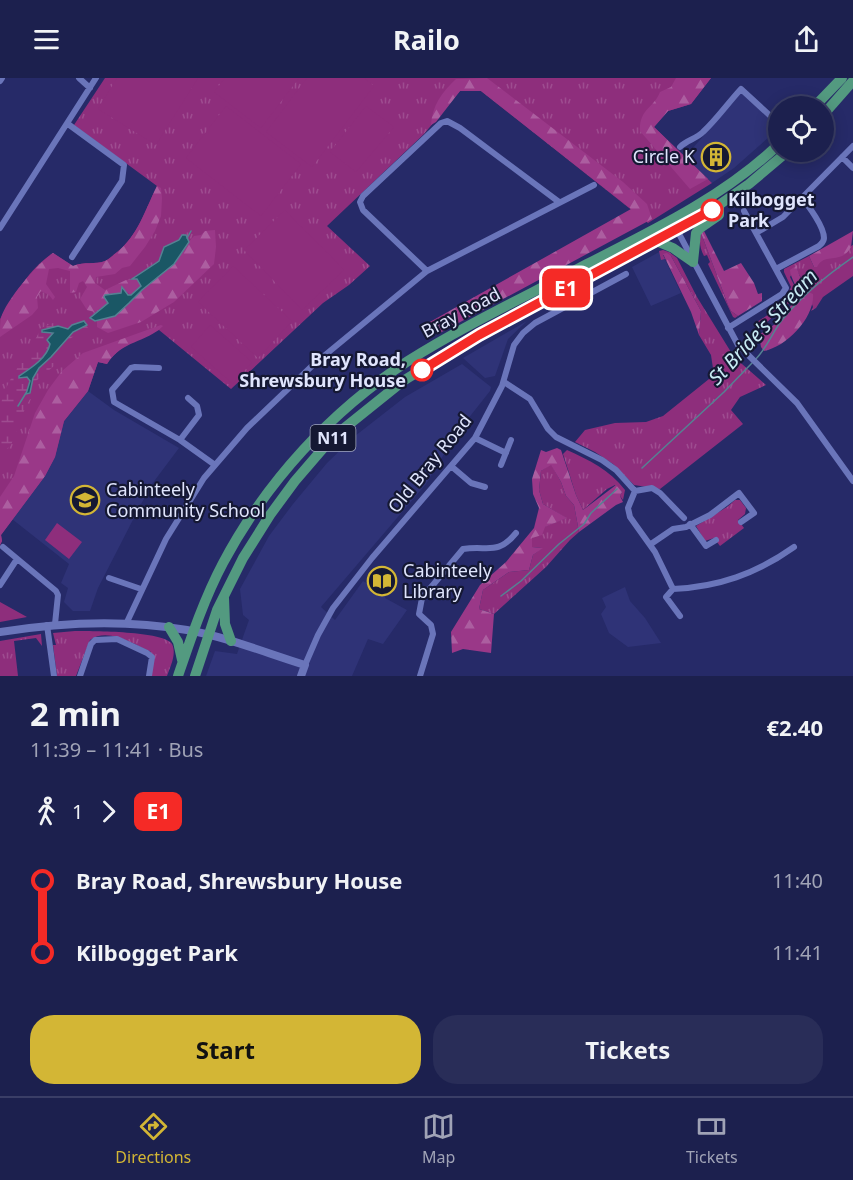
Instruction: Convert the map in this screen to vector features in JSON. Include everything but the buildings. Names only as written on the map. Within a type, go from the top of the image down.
[{"type":"highway","points":[[825,96],[842,78]]},
{"type":"highway","points":[[834,103],[853,81]]},
{"type":"highway","name":"Bray Road","points":[[195,676],[217,610],[243,558],[289,490],[332,438],[403,381],[463,344],[656,241],[699,204],[737,179],[768,153]]},
{"type":"highway","name":"Bray Road","points":[[178,676],[193,631],[228,555],[267,494],[304,448],[351,404],[406,363],[459,330],[674,225],[706,214],[749,184],[775,162]]},
{"type":"highway","points":[[699,204],[706,214]]},
{"type":"highway","points":[[656,241],[673,248],[693,262],[696,233],[719,215],[719,206]]},
{"type":"highway","points":[[224,595],[225,624],[231,641]]},
{"type":"highway","points":[[169,627],[178,642],[182,663]]},
{"type":"street","points":[[78,78],[90,88]]},
{"type":"street","points":[[0,228],[96,78]]},
{"type":"street","points":[[680,147],[704,131],[741,89],[768,114]]},
{"type":"street","points":[[427,271],[363,210],[360,202],[363,196],[441,123],[447,121],[460,128],[560,202]]},
{"type":"street","points":[[68,124],[124,165],[122,181],[72,257]]},
{"type":"street","points":[[756,233],[783,217],[853,146]]},
{"type":"street","points":[[842,156],[853,168]]},
{"type":"street","points":[[127,622],[166,538],[204,478],[247,428],[313,365],[427,271],[594,185]]},
{"type":"street","points":[[776,269],[819,246],[823,241],[824,236],[811,209],[802,198]]},
{"type":"street","points":[[728,328],[785,291],[785,285],[744,212]]},
{"type":"street","points":[[674,225],[734,340],[797,403],[853,481]]},
{"type":"street","name":"Old Bray Road","points":[[301,676],[318,635],[333,608],[375,554],[475,438],[504,382],[514,345],[535,322],[626,274]]},
{"type":"street","points":[[159,368],[135,367],[131,369],[112,390],[114,402],[180,440],[215,465]]},
{"type":"street","points":[[504,382],[530,399],[548,429],[556,437],[602,459],[616,470],[635,491]]},
{"type":"street","points":[[180,440],[196,422],[199,415],[197,406],[188,398]]},
{"type":"street","points":[[475,438],[506,453]]},
{"type":"street","points":[[501,465],[511,440]]},
{"type":"street","points":[[451,466],[471,483],[485,488]]},
{"type":"street","points":[[635,491],[652,488],[660,493],[684,518]]},
{"type":"street","points":[[635,491],[628,508],[630,517],[651,544],[673,589]]},
{"type":"street","points":[[651,544],[673,529],[690,525],[723,507],[739,493],[753,513],[741,522]]},
{"type":"street","points":[[690,525],[706,546],[716,540]]},
{"type":"street","points":[[420,676],[433,634],[431,625],[419,614],[422,598],[463,549],[503,547],[516,533]]},
{"type":"street","points":[[3,547],[58,595],[51,624],[54,676]]},
{"type":"street","points":[[680,616],[666,597],[673,589],[702,587],[730,581],[760,569],[794,547]]},
{"type":"street","points":[[786,553],[791,560]]},
{"type":"street","points":[[0,585],[17,559]]},
{"type":"street","points":[[109,578],[141,589]]},
{"type":"street","points":[[0,632],[51,624],[127,622],[193,631],[305,665]]},
{"type":"street","points":[[80,676],[91,644],[95,640],[110,638],[117,639],[152,657],[149,676]]},
{"type":"shaded area","points":[[741,93],[768,117],[768,138],[734,168],[712,183],[685,157]]},
{"type":"shaded area","points":[[182,235],[186,235],[189,242],[174,264],[115,316],[95,321],[90,318],[108,303],[105,295],[121,293],[122,287],[128,295],[131,295],[141,286],[137,279],[132,279],[159,261],[164,247],[179,240]]},
{"type":"shaded area","points":[[661,251],[681,293],[651,306],[632,267]]},
{"type":"shaded area","points":[[84,321],[87,325],[73,332],[39,368],[33,378],[30,393],[26,394],[30,381],[27,377],[19,378],[19,376],[46,354],[50,344],[47,340],[53,333],[42,332],[42,330],[58,326],[68,329]]},
{"type":"shaded area","points":[[527,321],[508,339],[495,376],[485,378],[463,358]]},
{"type":"shaded area","points":[[462,364],[491,387],[490,391],[456,434],[426,484],[321,607],[335,620],[363,581],[386,594],[385,598],[407,610],[383,644],[368,639],[352,676],[206,676],[215,651],[237,654],[249,620],[243,615],[240,589],[269,536],[293,504],[327,463],[355,436],[405,397]]},
{"type":"shaded area","name":"Cabinteely Community School","points":[[88,391],[114,410],[179,448],[152,484],[98,588],[90,611],[73,611],[64,602],[68,588],[61,583],[69,564],[12,519],[45,476],[55,457],[64,421]]},
{"type":"shaded area","points":[[625,587],[630,601],[645,618],[661,643],[628,647],[609,633],[601,614],[606,607],[602,598]]},
{"type":"green space","name":"Kilbogget Park","points":[[105,78],[711,78],[691,104],[668,111],[654,127],[712,183],[648,223],[481,91],[460,91],[424,134],[327,226],[370,266],[349,285],[323,303],[231,389],[159,330],[123,347],[107,364],[98,362],[88,391],[64,421],[55,457],[45,476],[1,535],[0,545],[0,319],[30,274],[53,253],[73,266],[101,262],[116,253],[135,231],[157,186],[74,125]]},
{"type":"green space","points":[[117,78],[198,78],[156,145],[98,109]]},
{"type":"green space","points":[[225,78],[299,78],[261,128],[214,92]]},
{"type":"green space","points":[[307,78],[364,78],[374,86],[312,167],[266,132]]},
{"type":"green space","points":[[487,78],[623,182],[647,204],[652,219],[438,334],[428,323],[631,209],[481,91],[460,91],[436,122],[431,125],[433,112],[439,100],[456,79]]},
{"type":"green space","points":[[676,78],[711,78],[691,104],[668,111],[654,127],[708,179],[690,189],[640,131],[644,113],[660,92],[671,87]]},
{"type":"green space","points":[[226,106],[301,164],[261,216],[186,158]]},
{"type":"green space","points":[[366,106],[394,127],[356,172],[330,152]]},
{"type":"green space","points":[[157,186],[161,188],[161,216],[145,247],[130,266],[122,268],[115,274],[96,277],[95,283],[105,290],[126,280],[137,279],[141,286],[131,295],[124,290],[106,300],[108,303],[95,312],[87,310],[80,299],[87,287],[83,281],[79,283],[76,292],[70,293],[70,271],[58,268],[49,269],[46,284],[55,297],[53,300],[41,291],[37,297],[38,308],[32,315],[0,337],[4,310],[23,282],[39,265],[53,253],[73,266],[108,260],[130,239]]},
{"type":"green space","points":[[285,210],[344,270],[302,310],[244,250]]},
{"type":"green space","points":[[215,230],[214,264],[174,302],[141,322],[108,333],[97,327],[97,321],[115,316],[174,264],[194,236]]},
{"type":"green space","points":[[704,231],[724,271],[741,263],[758,294],[762,293],[762,301],[738,316],[731,311],[728,305],[701,233]]},
{"type":"green space","points":[[853,231],[851,247],[844,255],[822,261],[814,267],[809,256]]},
{"type":"green space","points":[[701,233],[728,305],[731,311],[738,316],[735,318],[733,317],[708,264],[710,262],[707,255],[704,256],[700,242]]},
{"type":"green space","points":[[853,245],[853,276],[823,297],[816,308],[811,311],[813,307],[797,266],[790,277],[799,295],[798,298],[782,308],[761,328],[754,324],[796,296],[794,294],[786,298],[791,287],[784,269],[809,256],[814,267],[820,261]]},
{"type":"green space","points":[[663,250],[677,258],[697,297],[734,357],[766,385],[740,397],[731,410],[743,424],[660,489],[634,485],[613,464],[575,442],[585,430],[615,423],[646,422],[663,416],[714,375],[711,355],[699,335],[701,311],[671,256],[663,255],[665,259],[661,260],[659,251]]},
{"type":"green space","points":[[667,253],[671,256],[701,311],[699,335],[691,312],[663,254]]},
{"type":"green space","points":[[797,265],[799,275],[808,292],[813,294],[809,312],[798,330],[782,344],[764,351],[759,335],[777,322],[798,294],[790,270]]},
{"type":"green space","points":[[233,266],[292,321],[258,358],[198,302]]},
{"type":"green space","points":[[80,315],[91,333],[78,334],[71,338],[54,366],[36,381],[33,394],[11,445],[0,455],[1,403],[14,374],[41,328],[53,323],[67,325]]},
{"type":"green space","points":[[210,325],[252,362],[233,384],[191,347]]},
{"type":"green space","points":[[163,326],[156,332],[120,350],[107,364],[98,362],[88,391],[64,421],[55,457],[45,476],[1,535],[0,545],[0,497],[14,476],[35,413],[48,390],[62,371],[83,353]]},
{"type":"green space","points":[[557,448],[561,450],[583,510],[616,485],[622,492],[620,496],[623,502],[579,532],[574,505],[566,496],[551,465],[541,471],[539,490],[543,504],[567,518],[545,527],[542,535],[532,538],[532,547],[543,548],[533,555],[529,570],[509,572],[483,590],[479,609],[494,614],[491,653],[463,649],[452,653],[451,632],[480,585],[506,562],[534,528],[539,508],[533,494],[532,479],[541,450],[546,452]]},
{"type":"green space","points":[[567,450],[613,477],[625,490],[623,500],[620,496],[622,492],[615,485],[583,510],[563,454]]},
{"type":"green space","points":[[551,464],[566,496],[574,505],[579,532],[546,567],[494,614],[479,609],[483,590],[509,572],[529,570],[533,555],[542,548],[532,547],[532,538],[544,527],[566,518],[543,504],[539,490],[541,471]]},
{"type":"green space","points":[[735,500],[740,500],[746,508],[745,514],[738,520],[744,528],[720,546],[714,538],[705,541],[696,526]]},
{"type":"green space","points":[[57,523],[82,542],[69,559],[45,540]]},
{"type":"green space","points":[[0,602],[27,617],[0,622]]},
{"type":"green space","points":[[75,631],[142,634],[166,640],[172,644],[174,652],[167,676],[151,676],[151,652],[121,638],[105,635],[90,640],[76,676],[57,676],[53,645],[56,645],[53,633]]},
{"type":"green space","points":[[41,634],[42,646],[36,638],[14,641],[18,676],[0,676],[0,641]]},
{"type":"waterway","points":[[187,238],[191,231]]},
{"type":"waterway","name":"St Bride's Stream","points":[[755,360],[782,320],[798,302],[824,278],[853,257]]},
{"type":"waterway","name":"St Bride's Stream","points":[[642,468],[752,363]]},
{"type":"waterway","points":[[18,406],[26,393]]},
{"type":"waterway","name":"St Bride's Stream","points":[[501,596],[584,524],[591,513],[617,489]]},
{"type":"bus line","name":"E1","points":[[422,370],[479,335],[712,210]]},
{"type":"place","name":"Circle K","points":[[716,157]]},
{"type":"place","name":"Kilbogget Park","points":[[712,210]]},
{"type":"place","name":"Bray Road, Shrewsbury House","points":[[422,370]]},
{"type":"place","name":"Cabinteely Community School","points":[[85,500]]},
{"type":"place","name":"Cabinteely Library","points":[[382,581]]}]
